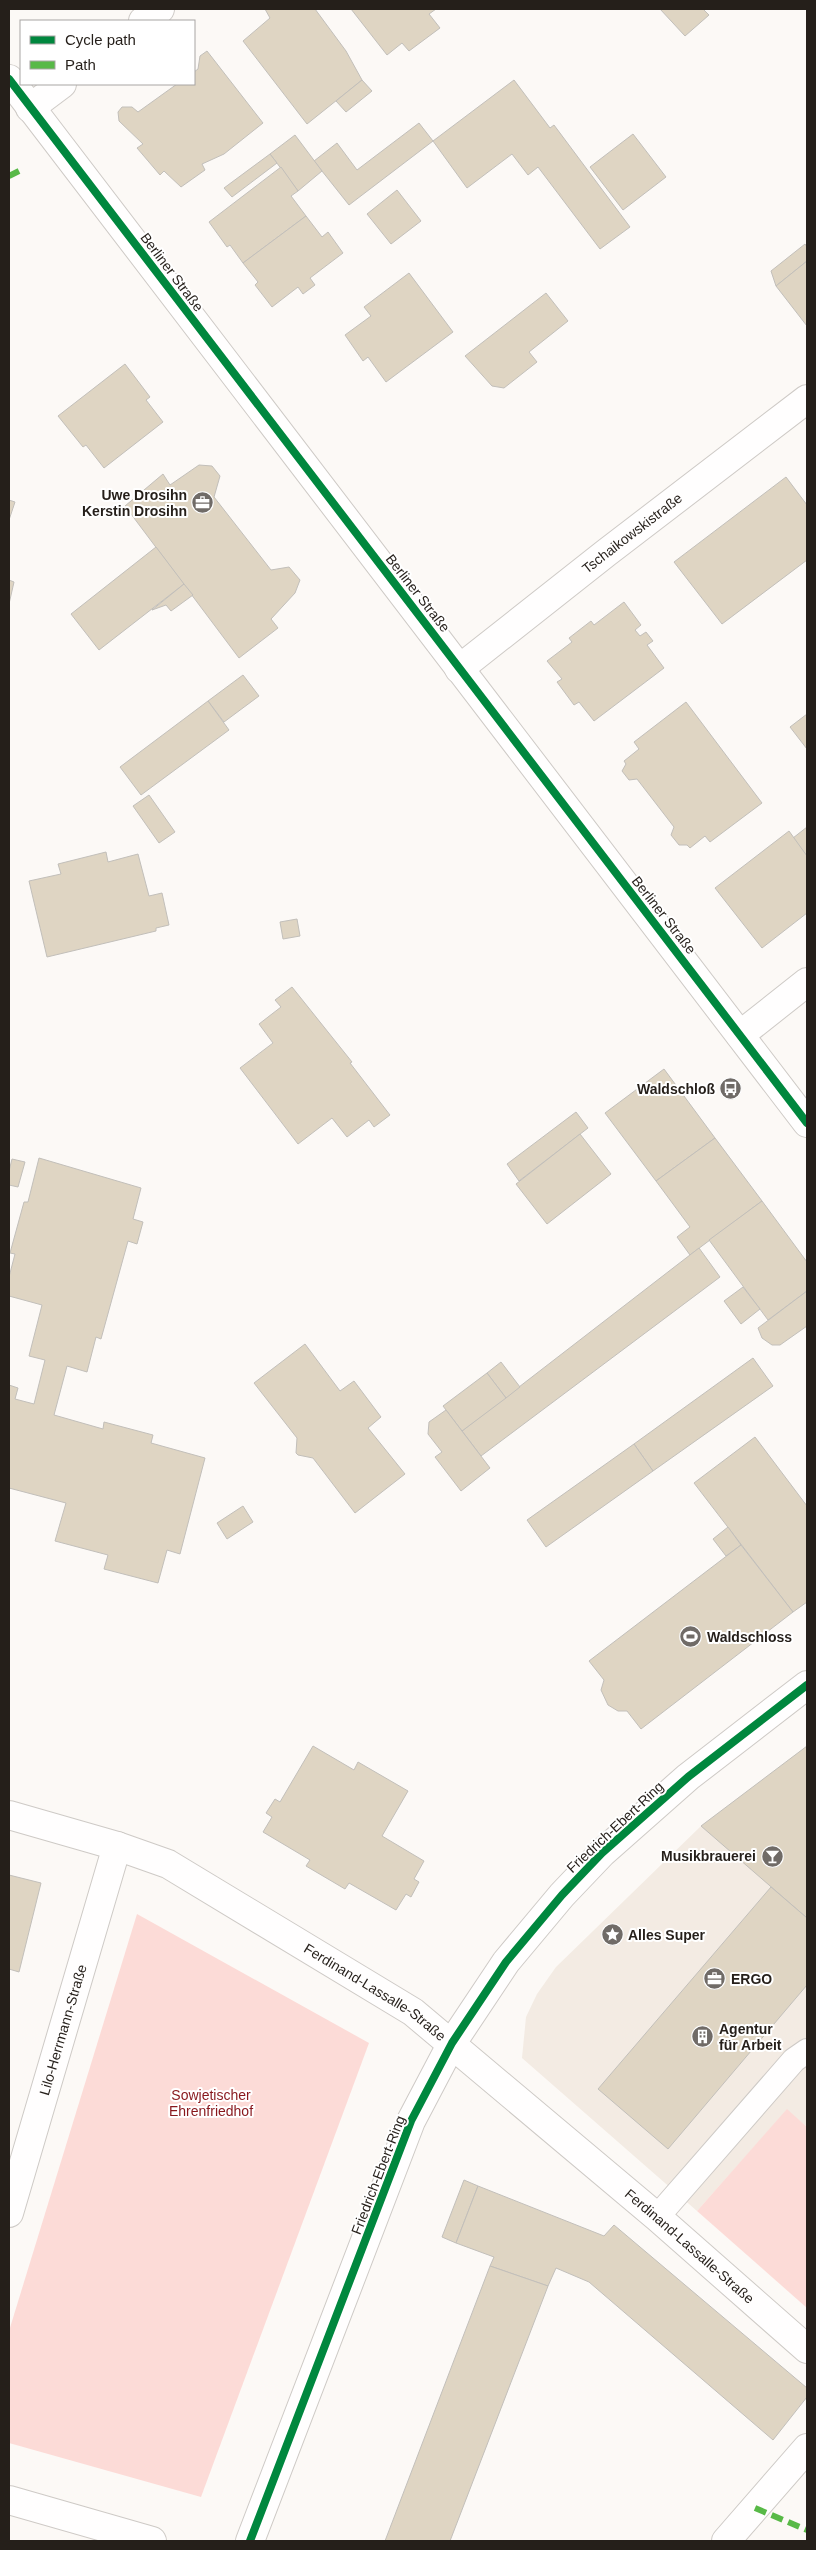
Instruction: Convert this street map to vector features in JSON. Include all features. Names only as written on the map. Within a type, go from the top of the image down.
[{"type":"street","points":[[144,20],[160,9]]},
{"type":"street","name":"Berliner Straße","points":[[9,79],[807,1123]]},
{"type":"street","points":[[30,108],[61,85]]},
{"type":"street","name":"Tschaikowskistraße","points":[[459,669],[606,552],[807,400]]},
{"type":"street","points":[[740,1035],[807,982]]},
{"type":"street","name":"Friedrich-Ebert-Ring","points":[[250,2541],[411,2122],[452,2043],[506,1962],[562,1895],[602,1854],[688,1777],[807,1685]]},
{"type":"street","name":"Ferdinand-Lassalle-Straße","points":[[9,1815],[117,1846],[168,1864],[413,2012],[657,2217],[807,2349]]},
{"type":"street","name":"Lilo-Herrmann-Straße","points":[[9,2213],[117,1846]]},
{"type":"street","points":[[726,2541],[807,2448]]},
{"type":"street","points":[[9,2500],[152,2541]]},
{"type":"lane","points":[[657,2217],[794,2060],[807,2051]]},
{"type":"shaded area","points":[[807,1746],[807,2127],[787,2110],[697,2211],[522,2058],[526,2017],[537,1994],[556,1967],[701,1826]]},
{"type":"green space","name":"Sowjetischer Ehrenfriedhof","points":[[137,1914],[369,2043],[201,2497],[9,2443],[9,2331]]},
{"type":"green space","points":[[787,2109],[807,2127],[807,2308],[697,2211]]},
{"type":"building","points":[[265,9],[315,9],[346,51],[362,80],[307,124],[243,41],[270,18]]},
{"type":"building","points":[[351,9],[436,9],[429,14],[440,28],[409,51],[402,43],[387,55]]},
{"type":"building","points":[[660,9],[703,9],[709,15],[685,36]]},
{"type":"building","points":[[207,51],[263,123],[224,154],[202,164],[205,170],[181,187],[164,171],[160,175],[137,148],[143,144],[119,121],[118,112],[122,107],[132,107],[138,112],[176,85],[195,85],[195,71],[198,69],[200,56]]},
{"type":"building","points":[[362,80],[372,91],[346,112],[336,101]]},
{"type":"building","points":[[514,80],[550,128],[554,125],[630,227],[600,249],[538,167],[528,175],[512,154],[467,188],[433,141]]},
{"type":"building","points":[[419,123],[433,141],[349,205],[314,161],[337,143],[357,170]]},
{"type":"building","points":[[633,134],[666,177],[623,210],[590,167]]},
{"type":"building","points":[[295,135],[322,171],[298,191],[270,154]]},
{"type":"building","points":[[270,154],[277,163],[232,197],[224,188]]},
{"type":"building","points":[[281,167],[298,191],[291,196],[306,216],[243,263],[230,245],[227,247],[209,222]]},
{"type":"building","points":[[397,190],[421,221],[391,244],[367,214]]},
{"type":"building","points":[[306,216],[322,237],[328,232],[343,253],[310,278],[315,285],[303,294],[298,287],[272,307],[255,285],[258,282],[243,263]]},
{"type":"building","points":[[805,244],[807,247],[807,261],[776,286],[771,271]]},
{"type":"building","points":[[807,261],[807,326],[776,286]]},
{"type":"building","points":[[409,273],[453,332],[386,382],[368,357],[363,361],[345,335],[371,316],[364,307]]},
{"type":"building","points":[[546,293],[568,321],[529,352],[537,362],[504,388],[492,386],[465,356]]},
{"type":"building","points":[[125,364],[150,397],[146,400],[163,422],[104,468],[86,445],[83,447],[58,416]]},
{"type":"building","points":[[199,465],[212,466],[220,476],[214,497],[271,570],[289,567],[300,580],[295,593],[271,619],[278,628],[239,658],[125,506],[163,474],[170,485]]},
{"type":"building","points":[[786,477],[807,505],[807,560],[722,624],[674,562]]},
{"type":"building","points":[[9,500],[15,502],[9,520]]},
{"type":"building","points":[[156,547],[184,584],[99,650],[71,614]]},
{"type":"building","points":[[9,580],[14,582],[9,604]]},
{"type":"building","points":[[184,584],[193,595],[171,611],[166,605],[152,610]]},
{"type":"building","points":[[624,602],[641,625],[635,630],[640,636],[646,632],[653,641],[647,645],[664,668],[594,721],[579,702],[574,705],[557,682],[562,679],[547,661],[572,642],[569,638],[591,621],[594,625]]},
{"type":"building","points":[[243,675],[259,696],[224,722],[208,701]]},
{"type":"building","points":[[208,701],[229,730],[141,795],[120,767]]},
{"type":"building","points":[[686,702],[762,803],[710,842],[705,836],[690,848],[687,845],[679,845],[671,835],[674,827],[637,779],[629,780],[622,771],[626,764],[624,761],[639,749],[634,742]]},
{"type":"building","points":[[807,714],[807,749],[790,727]]},
{"type":"building","points":[[149,795],[175,832],[159,843],[133,806]]},
{"type":"building","points":[[807,827],[807,856],[793,838]]},
{"type":"building","points":[[789,831],[807,856],[807,913],[762,948],[715,888]]},
{"type":"building","points":[[106,852],[108,862],[138,854],[149,896],[162,893],[169,925],[156,928],[156,931],[47,957],[29,881],[61,874],[58,864]]},
{"type":"building","points":[[297,919],[300,936],[283,939],[280,922]]},
{"type":"building","points":[[292,987],[352,1062],[350,1063],[390,1115],[374,1127],[369,1120],[347,1137],[332,1118],[298,1144],[240,1068],[273,1043],[259,1024],[281,1007],[275,1000]]},
{"type":"building","points":[[664,1069],[715,1138],[656,1181],[605,1113]]},
{"type":"building","points":[[576,1112],[588,1128],[519,1181],[507,1164]]},
{"type":"building","points":[[580,1134],[611,1174],[547,1224],[516,1184]]},
{"type":"building","points":[[715,1138],[762,1201],[690,1255],[677,1237],[690,1227],[656,1181]]},
{"type":"building","points":[[39,1158],[141,1188],[133,1219],[143,1222],[137,1244],[128,1241],[101,1339],[96,1337],[87,1372],[67,1366],[54,1415],[103,1429],[104,1422],[153,1435],[151,1443],[205,1458],[180,1554],[167,1550],[158,1583],[104,1569],[108,1555],[55,1541],[66,1503],[9,1488],[9,1385],[18,1388],[15,1399],[34,1404],[45,1360],[29,1356],[42,1305],[9,1296],[9,1277],[15,1254],[10,1253],[24,1202],[28,1202]]},
{"type":"building","points":[[12,1159],[25,1162],[18,1187],[9,1185],[9,1171]]},
{"type":"building","points":[[762,1201],[807,1262],[807,1291],[768,1320],[709,1240]]},
{"type":"building","points":[[699,1248],[720,1277],[481,1456],[462,1431]]},
{"type":"building","points":[[743,1287],[760,1309],[741,1324],[724,1301]]},
{"type":"building","points":[[807,1291],[807,1326],[780,1345],[772,1345],[762,1338],[758,1328]]},
{"type":"building","points":[[305,1344],[340,1391],[354,1381],[381,1417],[368,1428],[405,1474],[355,1513],[313,1458],[296,1453],[297,1438],[254,1383]]},
{"type":"building","points":[[753,1358],[773,1386],[653,1471],[634,1444]]},
{"type":"building","points":[[501,1362],[520,1387],[506,1398],[487,1373]]},
{"type":"building","points":[[487,1373],[506,1398],[462,1431],[443,1406]]},
{"type":"building","points":[[446,1410],[490,1468],[461,1491],[435,1457],[442,1452],[428,1434],[429,1422]]},
{"type":"building","name":"Waldschloss","points":[[755,1437],[807,1506],[807,1602],[793,1612],[694,1483]]},
{"type":"building","points":[[634,1444],[653,1471],[546,1547],[527,1520]]},
{"type":"building","points":[[243,1506],[253,1522],[227,1539],[217,1523]]},
{"type":"building","points":[[728,1527],[741,1545],[726,1556],[713,1539]]},
{"type":"building","name":"Waldschloss","points":[[741,1545],[793,1612],[641,1729],[627,1711],[618,1711],[608,1705],[601,1690],[604,1680],[589,1661]]},
{"type":"building","points":[[313,1746],[354,1770],[358,1762],[408,1791],[382,1836],[424,1861],[414,1879],[419,1882],[411,1897],[406,1894],[396,1910],[349,1883],[345,1889],[306,1866],[310,1860],[263,1832],[272,1817],[266,1813],[275,1799],[280,1802]]},
{"type":"building","name":"Musikbrauerei","points":[[807,1746],[807,1918],[701,1826]]},
{"type":"building","points":[[9,1875],[41,1883],[19,1972],[9,1969]]},
{"type":"building","name":"Agentur für Arbeit","points":[[771,1887],[807,1918],[807,1985],[668,2149],[598,2089]]},
{"type":"building","points":[[464,2180],[478,2186],[456,2243],[442,2237]]},
{"type":"building","points":[[478,2186],[604,2236],[614,2225],[807,2388],[807,2397],[773,2440],[589,2282],[556,2268],[548,2286],[490,2266],[494,2257],[456,2243]]},
{"type":"building","points":[[490,2266],[548,2286],[450,2541],[385,2541]]},
{"type":"marked path","points":[[9,176],[19,171]]},
{"type":"marked path","points":[[755,2508],[807,2530]]},
{"type":"cycle path","points":[[9,79],[807,1123]]},
{"type":"cycle path","points":[[250,2541],[411,2121],[452,2043],[506,1962],[562,1895],[602,1853],[688,1777],[807,1685]]},
{"type":"place","name":"Uwe Drosihn Kerstin Drosihn","points":[[203,503]]},
{"type":"place","name":"Waldschloß","points":[[731,1089]]},
{"type":"place","name":"Waldschloss","points":[[691,1637]]},
{"type":"place","name":"Musikbrauerei","points":[[772,1856]]},
{"type":"place","name":"Alles Super","points":[[612,1935]]},
{"type":"place","name":"ERGO","points":[[715,1979]]},
{"type":"place","name":"Agentur für Arbeit","points":[[703,2037]]}]
